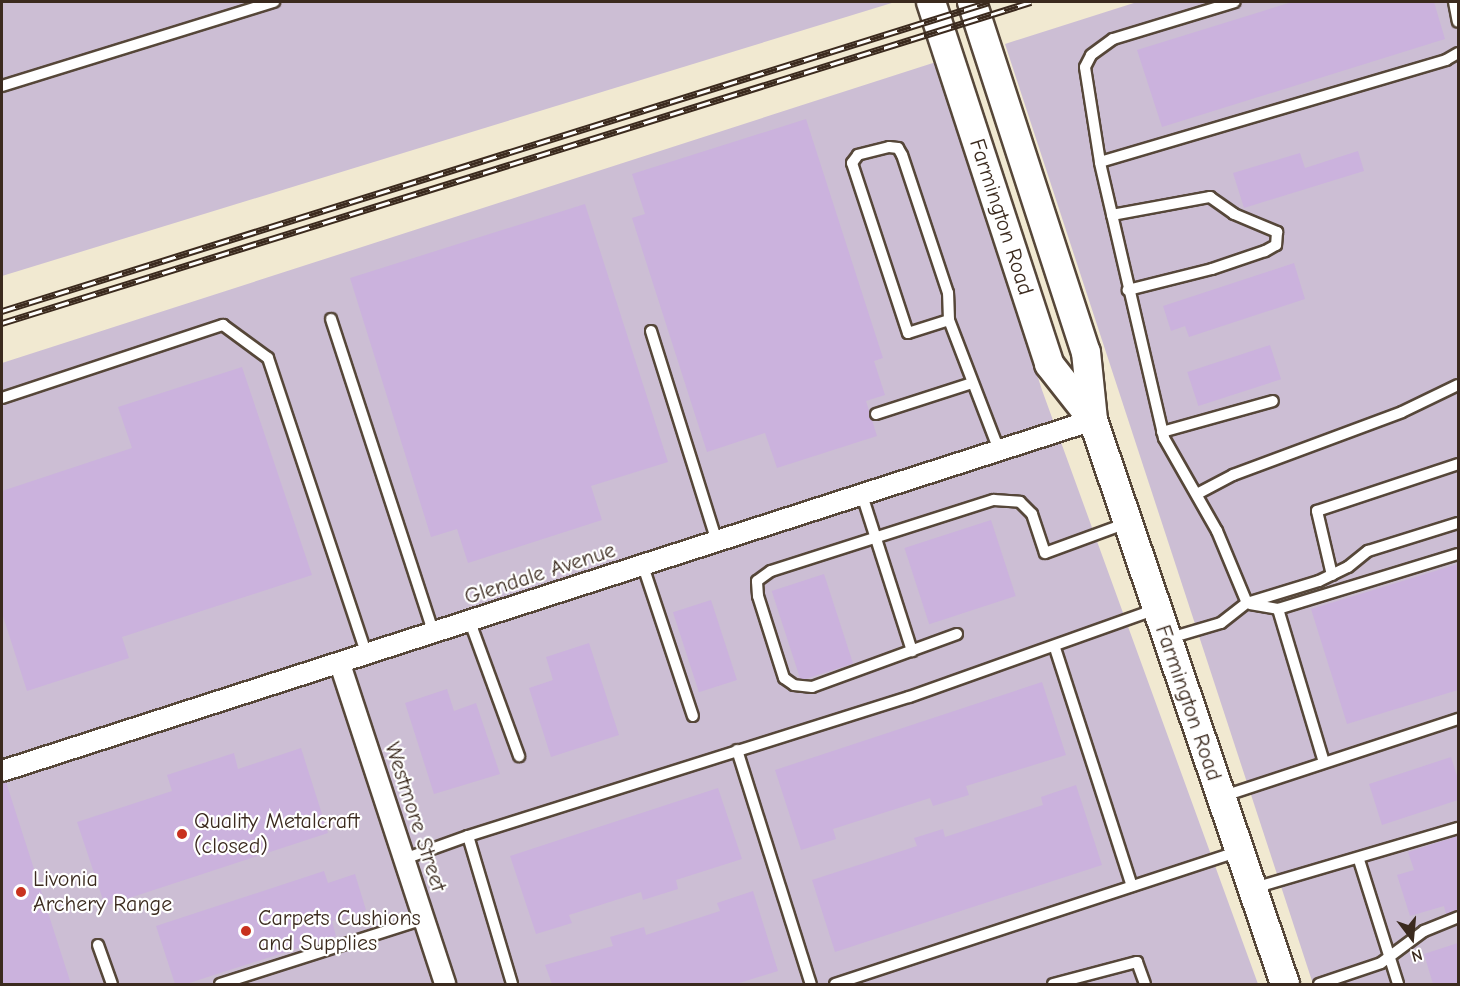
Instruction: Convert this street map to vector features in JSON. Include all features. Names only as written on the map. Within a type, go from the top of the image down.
[{"type":"main road","name":"Farmington Road","points":[[931,2],[1049,364],[1093,420]]},
{"type":"main road","name":"Farmington Road","points":[[972,2],[1086,352],[1093,420],[1285,984]]},
{"type":"street","name":"Glendale Avenue","points":[[2,771],[367,656],[1093,420]]},
{"type":"street","name":"Westmore Street","points":[[340,664],[445,984]]},
{"type":"lane","points":[[2,86],[274,2]]},
{"type":"lane","points":[[1235,2],[1113,39],[1091,55],[1086,81],[1100,162],[1162,432],[1197,494],[1247,603]]},
{"type":"lane","points":[[1454,2],[1458,22]]},
{"type":"lane","points":[[1100,162],[1446,60],[1458,53]]},
{"type":"lane","points":[[949,320],[908,333],[852,163],[858,155],[889,147],[898,148],[902,155],[948,293],[949,320],[999,450]]},
{"type":"lane","points":[[1112,215],[1210,198],[1234,214],[1277,231],[1276,245],[1264,251],[1212,269],[1128,290]]},
{"type":"lane","points":[[331,319],[434,634]]},
{"type":"lane","points":[[2,398],[223,325],[268,358],[367,656]]},
{"type":"lane","points":[[651,331],[717,542]]},
{"type":"lane","points":[[876,414],[972,383]]},
{"type":"lane","points":[[1197,494],[1233,475],[1402,412],[1458,385]]},
{"type":"lane","points":[[1162,432],[1273,401]]},
{"type":"lane","points":[[1332,575],[1317,511],[1458,464]]},
{"type":"lane","points":[[862,495],[912,651]]},
{"type":"lane","points":[[957,634],[812,687],[794,685],[784,678],[780,668],[758,596],[757,581],[771,571],[994,500],[1020,502],[1032,514],[1045,553],[1128,523]]},
{"type":"lane","points":[[1166,639],[1221,623],[1247,603],[1332,575],[1368,551],[1458,522]]},
{"type":"lane","points":[[1247,603],[1278,609],[1458,554]]},
{"type":"lane","points":[[643,566],[693,716]]},
{"type":"lane","points":[[404,859],[468,836],[1055,648],[1156,609]]},
{"type":"lane","points":[[1278,609],[1324,762]]},
{"type":"lane","points":[[470,622],[519,756]]},
{"type":"lane","points":[[1055,648],[1132,886]]},
{"type":"lane","points":[[1221,797],[1458,719]]},
{"type":"lane","points":[[737,750],[811,984]]},
{"type":"lane","points":[[1252,888],[1359,860],[1458,828]]},
{"type":"lane","points":[[468,836],[512,984]]},
{"type":"lane","points":[[835,984],[1239,851]]},
{"type":"lane","points":[[1359,860],[1398,984]]},
{"type":"lane","points":[[1318,984],[1390,958],[1424,931],[1458,917]]},
{"type":"lane","points":[[220,984],[423,919]]},
{"type":"lane","points":[[98,945],[111,984]]},
{"type":"lane","points":[[1053,984],[1137,962],[1145,984]]},
{"type":"shaded area","points":[[2,2],[895,2],[2,276]]},
{"type":"shaded area","points":[[1137,2],[1458,2],[1458,984],[1313,984],[1005,44]]},
{"type":"shaded area","points":[[936,62],[1042,390],[1258,984],[2,984],[2,363]]},
{"type":"building","points":[[1292,2],[1434,2],[1445,39],[1162,127],[1137,50]]},
{"type":"building","points":[[806,119],[883,358],[874,361],[885,395],[866,401],[877,436],[777,468],[765,433],[707,452],[632,218],[645,214],[632,174]]},
{"type":"building","points":[[1358,151],[1364,171],[1244,208],[1233,173],[1300,153],[1305,168]]},
{"type":"building","points":[[585,204],[668,462],[591,486],[602,520],[468,563],[457,529],[431,537],[350,278]]},
{"type":"building","points":[[1294,263],[1305,299],[1189,337],[1185,326],[1171,331],[1163,306]]},
{"type":"building","points":[[1270,345],[1281,379],[1198,406],[1187,372]]},
{"type":"building","points":[[242,367],[312,575],[122,637],[129,658],[27,691],[2,613],[2,491],[132,448],[118,407]]},
{"type":"building","points":[[991,520],[1016,596],[929,624],[904,548]]},
{"type":"building","points":[[1458,564],[1458,690],[1347,724],[1311,609]]},
{"type":"building","points":[[824,574],[853,663],[801,680],[772,591]]},
{"type":"building","points":[[711,600],[737,680],[699,692],[673,612]]},
{"type":"building","points":[[589,643],[619,735],[551,757],[529,688],[553,680],[546,657]]},
{"type":"building","points":[[1042,682],[1066,755],[966,786],[969,795],[933,806],[930,798],[833,829],[836,839],[801,850],[775,770]]},
{"type":"building","points":[[447,689],[454,711],[476,703],[500,774],[434,794],[405,703]]},
{"type":"building","name":"Quality Metalcraft (closed)","points":[[301,748],[328,833],[105,906],[77,822],[172,791],[167,775],[234,753],[238,769]]},
{"type":"building","points":[[1451,757],[1458,779],[1458,800],[1382,825],[1369,784]]},
{"type":"building","name":"Livonia Archery Range","points":[[6,782],[71,984],[2,984],[2,783]]},
{"type":"building","points":[[1076,785],[1102,865],[835,952],[812,880],[917,846],[914,838],[943,829],[945,837],[1043,805],[1041,797]]},
{"type":"building","points":[[718,788],[742,859],[676,880],[678,889],[643,900],[641,892],[569,915],[572,923],[536,934],[510,856]]},
{"type":"building","points":[[1458,836],[1458,910],[1446,914],[1444,906],[1410,916],[1397,875],[1414,870],[1408,852]]},
{"type":"building","name":"Carpets Cushions and Supplies","points":[[324,871],[328,883],[355,874],[366,910],[332,921],[336,936],[186,984],[175,984],[156,926]]},
{"type":"building","points":[[753,891],[778,971],[736,984],[552,984],[545,965],[613,946],[610,937],[644,927],[646,935],[720,911],[717,903]]},
{"type":"building","points":[[1458,943],[1458,984],[1433,984],[1424,954]]},
{"type":"railway","points":[[2,311],[989,2]]},
{"type":"railway","points":[[2,323],[1031,2]]},
{"type":"place","name":"Quality Metalcraft (closed)","points":[[182,834]]},
{"type":"place","name":"Livonia Archery Range","points":[[21,892]]},
{"type":"place","name":"Carpets Cushions and Supplies","points":[[246,931]]}]
